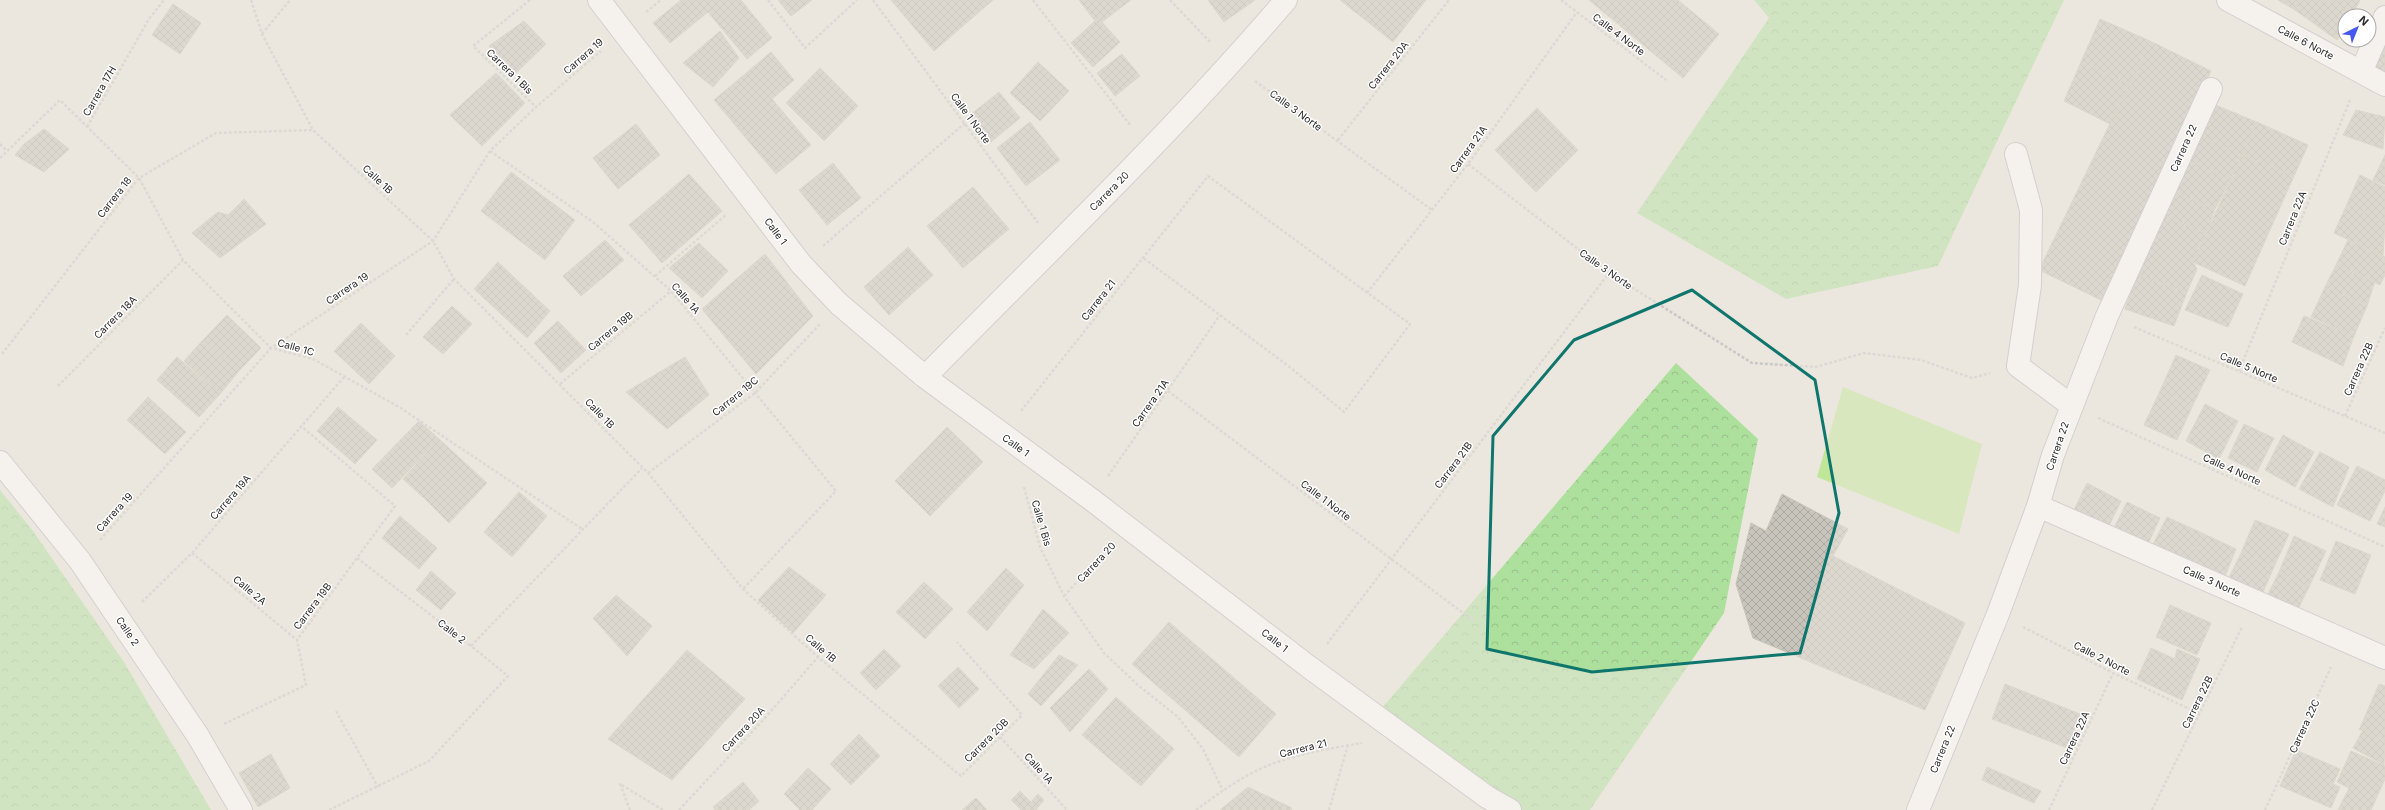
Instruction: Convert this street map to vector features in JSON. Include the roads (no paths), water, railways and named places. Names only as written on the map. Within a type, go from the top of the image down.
[{"type":"street","name":"Calle 1","points":[[599,0],[801,264],[839,304],[925,377],[1128,527],[1309,667],[1487,797],[1510,810]]},
{"type":"street","name":"Carrera 20","points":[[925,377],[1150,150],[1231,64],[1286,0]]},
{"type":"street","name":"Calle 6 Norte","points":[[2228,0],[2385,85]]},
{"type":"street","points":[[2362,72],[2385,17]]},
{"type":"street","name":"Carrera 22","points":[[1918,810],[1998,614],[2038,506],[2053,455],[2107,316],[2210,89]]},
{"type":"street","points":[[2016,154],[2031,210],[2030,285],[2018,366],[2072,406]]},
{"type":"street","name":"Calle 2","points":[[0,462],[80,561],[198,736],[241,810]]},
{"type":"street","name":"Calle 3 Norte","points":[[2038,506],[2255,600],[2343,641],[2385,657]]}]
